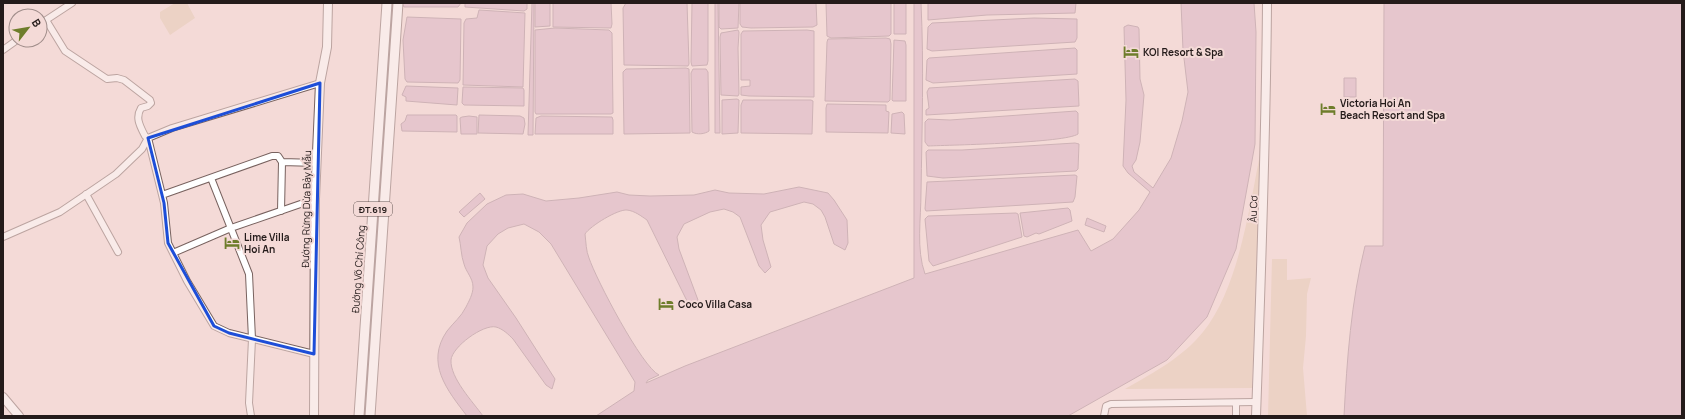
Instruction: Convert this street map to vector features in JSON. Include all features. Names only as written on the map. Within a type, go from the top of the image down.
[{"type":"main road","name":"Đường Võ Chí Công","points":[[359,416],[387,3]]},
{"type":"main road","name":"ĐT.619","points":[[370,416],[398,3]]},
{"type":"street","points":[[48,19],[72,3]]},
{"type":"street","name":"Đường Rừng Dừa Bảy Mẫu","points":[[314,416],[315,199],[320,83],[327,47],[328,3]]},
{"type":"street","name":"Âu Cơ","points":[[1256,416],[1266,124],[1267,3]]},
{"type":"street","points":[[48,23],[65,51],[107,79],[118,78],[124,80],[150,100],[148,106],[141,108],[138,113],[138,121],[144,136],[148,138],[162,195],[168,243],[187,281],[214,326],[229,333],[314,354]]},
{"type":"street","points":[[3,237],[60,212],[116,174],[142,149],[148,138],[172,128],[320,83]]},
{"type":"street","points":[[162,195],[272,156],[278,156],[282,162],[281,211]]},
{"type":"street","points":[[282,162],[317,164]]},
{"type":"street","points":[[376,164],[386,165]]},
{"type":"street","points":[[212,178],[249,274],[252,339],[249,403],[251,416]]},
{"type":"street","points":[[86,194],[118,252]]},
{"type":"street","points":[[173,253],[232,228],[315,199]]},
{"type":"street","points":[[3,397],[19,416]]},
{"type":"street","points":[[1104,416],[1106,406],[1111,404],[1256,402]]},
{"type":"street","points":[[1236,403],[1236,416]]},
{"type":"highlighted area","points":[[320,83],[314,354],[229,333],[214,326],[168,243],[164,203],[148,138]]},
{"type":"shaded area","points":[[175,3],[187,3],[195,18],[170,35],[160,18],[160,12]]},
{"type":"shaded area","points":[[402,3],[461,3],[458,7],[404,7]]},
{"type":"shaded area","points":[[465,3],[527,3],[527,9],[524,11],[465,7]]},
{"type":"shaded area","points":[[532,3],[534,3],[533,135],[528,135]]},
{"type":"shaded area","points":[[535,3],[550,3],[550,26],[535,27]]},
{"type":"shaded area","points":[[553,3],[611,3],[611,28],[553,27]]},
{"type":"shaded area","points":[[626,3],[687,3],[688,66],[624,65],[623,8]]},
{"type":"shaded area","points":[[692,3],[708,3],[707,65],[692,66],[691,62]]},
{"type":"shaded area","points":[[715,3],[718,3],[720,133],[715,133]]},
{"type":"shaded area","points":[[719,3],[739,3],[738,28],[721,29],[719,27]]},
{"type":"shaded area","points":[[740,3],[816,3],[817,25],[813,27],[742,27],[740,24]]},
{"type":"shaded area","points":[[826,3],[891,3],[891,34],[889,36],[831,38],[827,36]]},
{"type":"shaded area","points":[[894,3],[906,3],[906,34],[894,34]]},
{"type":"shaded area","points":[[914,3],[921,3],[922,98],[920,244],[922,264],[925,274],[1078,230],[1091,251],[1113,239],[1139,210],[1150,192],[1128,173],[1123,166],[1126,100],[1124,27],[1128,25],[1138,27],[1139,29],[1140,79],[1144,95],[1140,142],[1136,160],[1132,166],[1134,172],[1153,188],[1171,158],[1182,121],[1188,92],[1183,50],[1181,3],[1254,3],[1256,32],[1255,144],[1236,249],[1207,317],[1167,360],[1068,416],[596,416],[634,391],[635,382],[551,244],[539,232],[524,224],[508,228],[498,234],[487,246],[483,265],[488,278],[516,318],[555,379],[552,389],[546,385],[513,339],[501,329],[496,327],[484,329],[462,343],[451,360],[454,374],[458,382],[483,416],[467,416],[452,396],[441,376],[438,365],[438,354],[441,343],[447,331],[464,311],[473,290],[472,281],[463,261],[459,237],[467,223],[487,204],[506,195],[523,194],[546,201],[617,192],[629,195],[650,196],[694,195],[715,190],[729,193],[764,194],[799,187],[828,193],[834,200],[847,220],[848,243],[845,250],[834,244],[825,217],[821,210],[813,204],[804,202],[770,212],[761,225],[763,240],[771,267],[765,273],[759,266],[740,217],[733,212],[724,209],[710,212],[684,224],[677,237],[679,249],[698,300],[696,305],[689,305],[647,220],[633,211],[623,210],[604,219],[592,227],[585,234],[587,252],[593,269],[631,340],[651,369],[659,375],[648,380],[646,383],[685,366],[914,278]]},
{"type":"shaded area","points":[[928,3],[1076,3],[1075,13],[987,15],[928,20]]},
{"type":"shaded area","points":[[1384,3],[1682,3],[1682,416],[1344,416],[1348,352],[1360,267],[1365,246],[1383,246]]},
{"type":"shaded area","points":[[479,10],[525,13],[523,87],[463,85],[464,23],[466,19],[477,18]]},
{"type":"shaded area","points":[[407,17],[461,19],[460,80],[458,83],[407,82],[405,79],[403,40]]},
{"type":"shaded area","points":[[1034,18],[1077,19],[1077,38],[1075,42],[932,51],[927,49],[928,27],[932,23]]},
{"type":"shaded area","points":[[555,28],[609,30],[612,33],[613,113],[536,114],[535,30]]},
{"type":"shaded area","points":[[738,30],[739,94],[738,96],[721,95],[721,33]]},
{"type":"shaded area","points":[[743,31],[814,31],[814,97],[741,95],[741,87],[750,86],[750,80],[741,80],[741,34]]},
{"type":"shaded area","points":[[828,39],[890,39],[891,44],[890,100],[888,102],[825,101]]},
{"type":"shaded area","points":[[894,40],[905,41],[906,45],[906,101],[892,100]]},
{"type":"shaded area","points":[[1075,48],[1077,50],[1077,74],[933,83],[926,80],[927,60],[929,58]]},
{"type":"shaded area","points":[[626,69],[689,69],[690,133],[624,134],[623,72]]},
{"type":"shaded area","points":[[693,69],[706,69],[708,72],[709,131],[701,134],[692,132],[691,73]]},
{"type":"shaded area","points":[[1344,78],[1356,78],[1356,97],[1344,97]]},
{"type":"shaded area","points":[[1075,79],[1078,81],[1079,106],[926,115],[926,110],[929,108],[927,92],[929,88]]},
{"type":"shaded area","points":[[406,86],[458,88],[457,105],[406,101],[406,97],[402,95]]},
{"type":"shaded area","points":[[463,87],[523,88],[524,106],[464,105],[462,103]]},
{"type":"shaded area","points":[[722,100],[739,100],[738,133],[722,134]]},
{"type":"shaded area","points":[[743,100],[811,100],[813,101],[812,134],[741,133],[741,105]]},
{"type":"shaded area","points":[[827,104],[886,105],[886,111],[889,112],[888,133],[826,132]]},
{"type":"shaded area","points":[[1076,111],[1078,113],[1078,134],[1069,137],[1052,140],[959,145],[928,146],[925,142],[925,122],[928,119],[950,120]]},
{"type":"shaded area","points":[[902,112],[904,114],[905,134],[891,133],[892,114]]},
{"type":"shaded area","points":[[407,115],[456,115],[457,132],[402,131],[401,124],[405,121]]},
{"type":"shaded area","points":[[479,115],[520,116],[524,118],[525,124],[523,134],[478,133]]},
{"type":"shaded area","points":[[469,116],[477,117],[477,134],[461,134],[460,118]]},
{"type":"shaded area","points":[[541,116],[612,117],[613,134],[535,134],[536,118]]},
{"type":"shaded area","points":[[1075,143],[1079,144],[1078,169],[1076,171],[943,178],[927,176],[926,152],[928,150],[962,150]]},
{"type":"shaded area","points":[[1261,149],[1252,388],[1125,389],[1177,357],[1203,332],[1215,314],[1226,293],[1241,245]]},
{"type":"shaded area","points":[[1077,176],[1075,197],[1073,202],[926,211],[925,209],[927,182]]},
{"type":"shaded area","points":[[480,193],[485,199],[464,217],[459,212]]},
{"type":"shaded area","points":[[1068,208],[1070,210],[1072,221],[1039,234],[1036,233],[1027,237],[1024,236],[1020,213]]},
{"type":"shaded area","points":[[1018,214],[1022,237],[933,266],[929,261],[925,219],[928,216]]},
{"type":"shaded area","points":[[1087,218],[1106,226],[1104,232],[1085,225]]},
{"type":"shaded area","points":[[1272,259],[1287,259],[1287,280],[1311,278],[1307,294],[1306,336],[1303,368],[1307,416],[1268,416]]},
{"type":"place","name":"KOI Resort & Spa","points":[[1131,52]]},
{"type":"place","name":"Victoria Hoi An Beach Resort and Spa","points":[[1328,109]]},
{"type":"place","name":"Lime Villa Hoi An","points":[[232,243]]},
{"type":"place","name":"Coco Villa Casa","points":[[666,304]]}]
